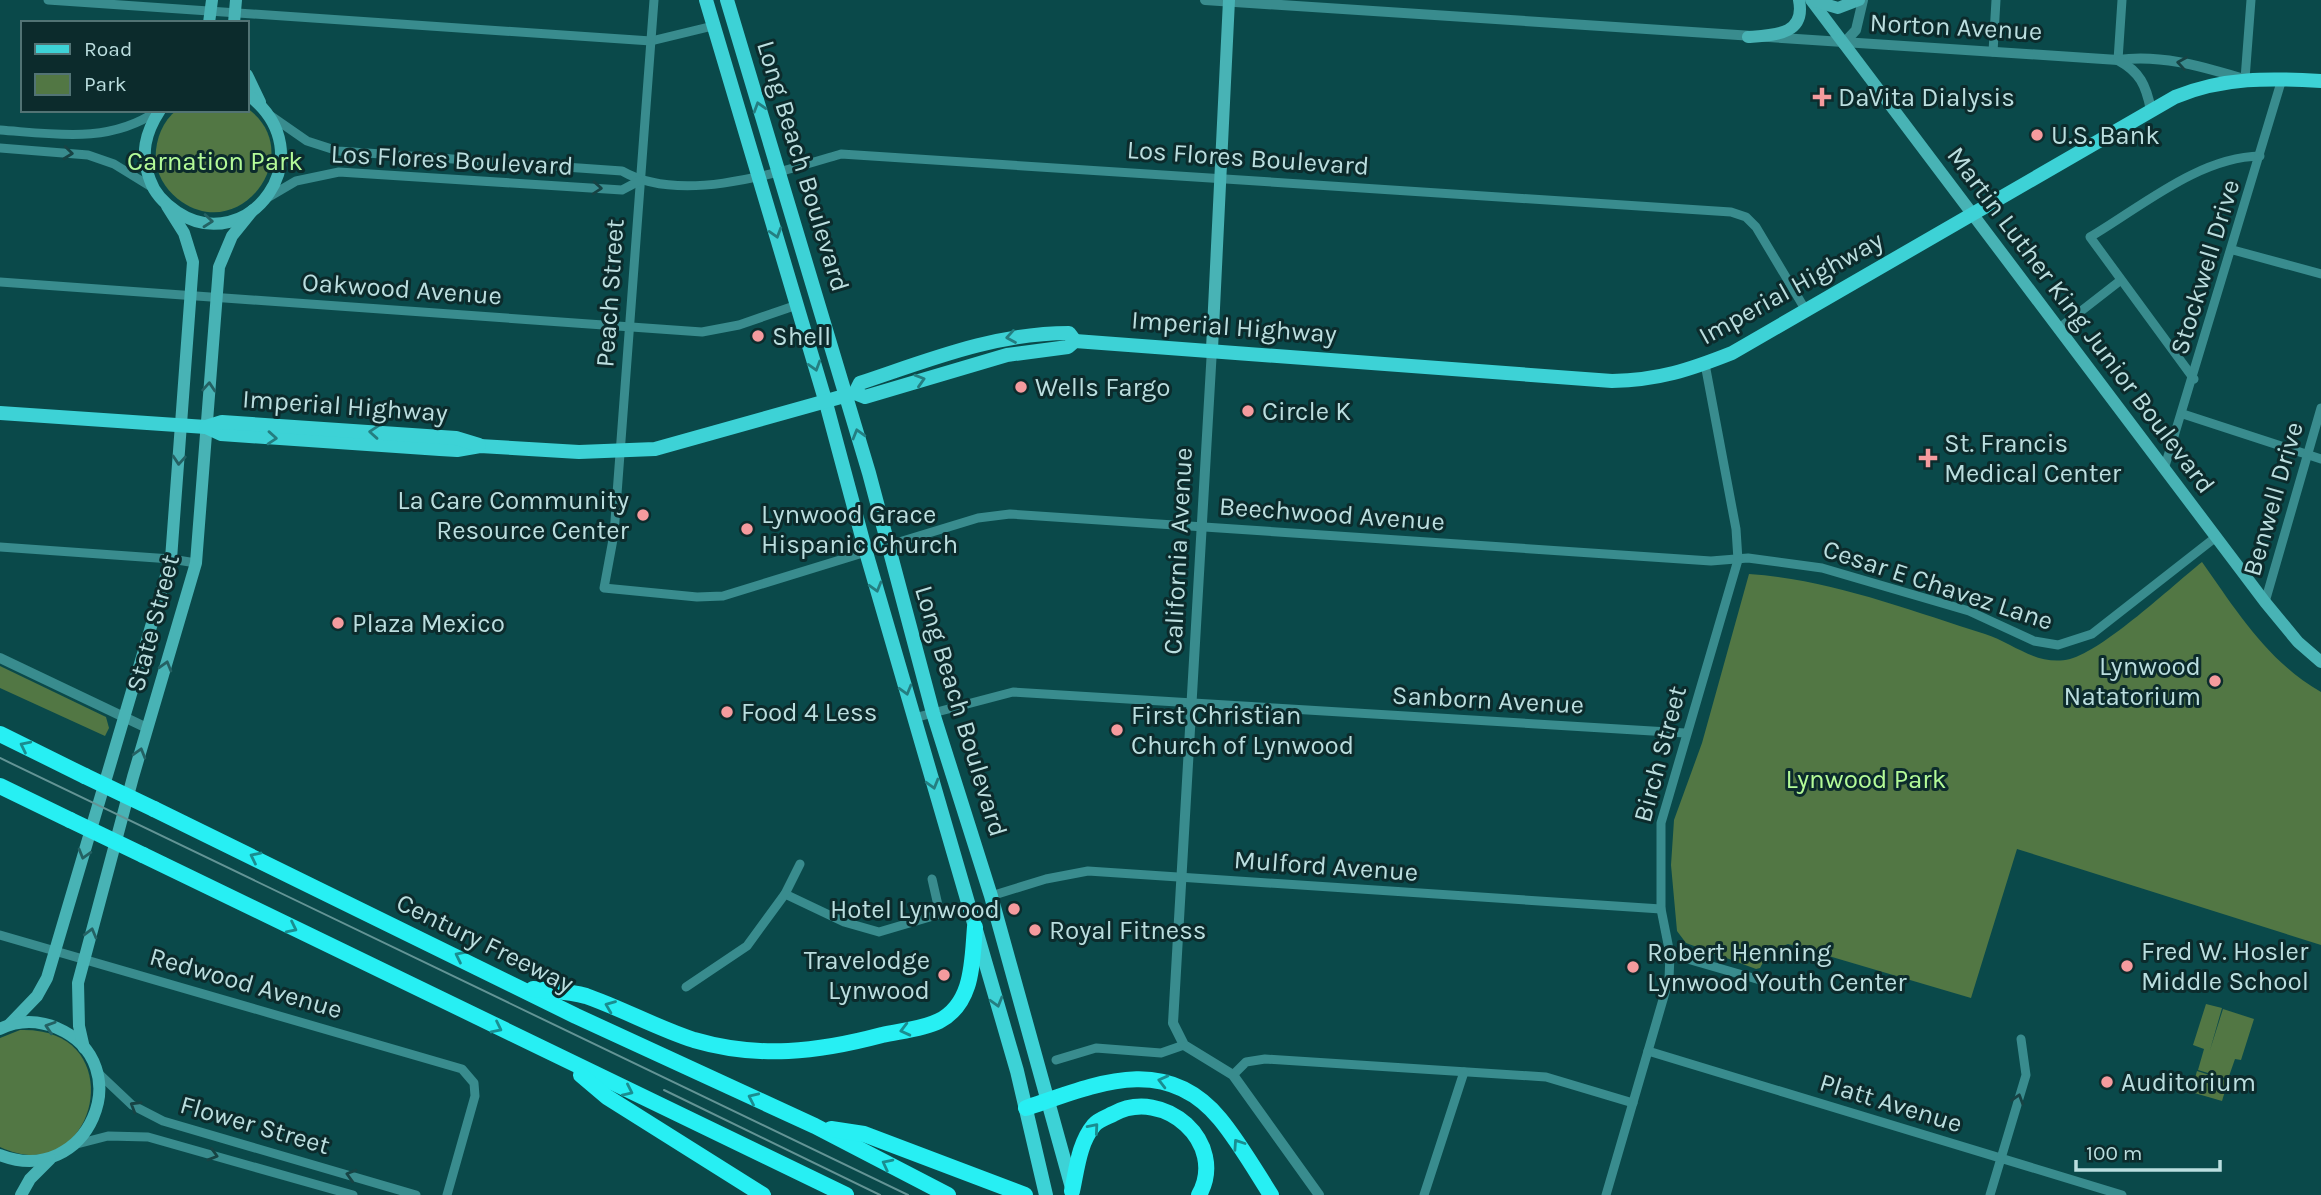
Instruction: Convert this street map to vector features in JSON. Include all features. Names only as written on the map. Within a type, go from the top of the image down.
[{"type":"highway","name":"Century Freeway","points":[[0,734],[609,1031],[815,1126],[948,1195]]},
{"type":"highway","points":[[0,786],[566,1062],[846,1195]]},
{"type":"highway","points":[[525,988],[583,995],[694,1039],[726,1047],[769,1053],[804,1052],[836,1047],[939,1021],[959,1004],[970,980],[975,926]]},
{"type":"highway","points":[[566,1062],[607,1097],[763,1195]]},
{"type":"highway","points":[[1026,1108],[1124,1079],[1148,1078],[1173,1084],[1199,1098],[1220,1118],[1271,1195]]},
{"type":"highway","points":[[1073,1193],[1081,1148],[1095,1123],[1123,1108],[1152,1106],[1170,1111],[1190,1127],[1198,1142],[1205,1161],[1199,1195]]},
{"type":"highway","points":[[815,1126],[864,1134],[1025,1195]]},
{"type":"main road","name":"Long Beach Boulevard","points":[[706,0],[826,403],[866,552],[975,926],[1026,1108],[1046,1195]]},
{"type":"main road","name":"Long Beach Boulevard","points":[[727,0],[851,395],[886,546],[933,713],[991,896],[1073,1193]]},
{"type":"main road","points":[[1748,37],[1778,35],[1794,28],[1800,15],[1800,0]]},
{"type":"main road","points":[[1812,0],[1826,7],[1838,8],[1861,0]]},
{"type":"main road","name":"Martin Luther King Junior Boulevard","points":[[1812,0],[1971,215],[2165,466],[2265,601],[2298,642],[2321,662]]},
{"type":"main road","name":"California Avenue","points":[[1212,349],[1229,1]]},
{"type":"main road","points":[[167,206],[183,216],[201,222],[228,221],[253,210],[266,199],[277,180],[282,158],[280,136],[248,77]]},
{"type":"main road","name":"Imperial Highway","points":[[0,413],[206,427],[220,421],[456,438],[480,446],[621,452],[677,445],[826,403],[851,395],[860,383],[989,341],[1015,335],[1069,333],[1075,341],[1212,349],[1612,381],[1662,377],[1732,353],[2151,110],[2201,87],[2245,79],[2321,81]]},
{"type":"main road","points":[[248,95],[262,105]]},
{"type":"main road","points":[[153,188],[145,168],[144,146],[150,125],[158,112]]},
{"type":"main road","name":"State Street","points":[[5,1027],[37,996],[47,978],[171,559],[192,295],[192,262],[184,233],[153,188]]},
{"type":"main road","name":"State Street","points":[[84,1048],[77,1001],[85,959],[147,729],[196,563],[216,297],[222,258],[232,236],[253,210]]},
{"type":"main road","points":[[5,1027],[25,1022],[50,1025],[73,1037],[84,1048],[96,1070],[99,1097],[96,1112],[85,1135],[75,1145],[50,1159],[30,1179],[21,1195]]},
{"type":"main road","points":[[0,1155],[20,1161],[50,1159]]},
{"type":"street","points":[[48,0],[651,41],[713,26]]},
{"type":"street","name":"Peach Street","points":[[654,0],[628,326],[621,452],[614,534],[604,588],[697,597],[723,596],[866,552]]},
{"type":"street","name":"Norton Avenue","points":[[1205,0],[1843,44],[2118,60],[2140,57],[2192,64],[2245,79]]},
{"type":"street","points":[[1843,44],[1856,30],[1861,0]]},
{"type":"street","points":[[1993,52],[1996,0]]},
{"type":"street","points":[[2122,0],[2118,60],[2134,69],[2143,81],[2151,110]]},
{"type":"street","points":[[2245,79],[2251,0]]},
{"type":"street","name":"Stockwell Drive","points":[[2165,466],[2233,250],[2282,79]]},
{"type":"street","points":[[0,130],[98,134],[142,121],[156,112]]},
{"type":"street","name":"Los Flores Boulevard","points":[[271,116],[307,141],[338,151],[622,171],[639,181],[719,185],[760,178],[841,154],[1731,212],[1746,217],[1756,227],[1805,309]]},
{"type":"street","points":[[0,148],[66,153],[101,159],[153,188]]},
{"type":"street","points":[[2194,379],[2090,237],[2200,173],[2243,157],[2260,156]]},
{"type":"street","name":"Los Flores Boulevard","points":[[266,199],[296,181],[339,173],[622,190],[639,181]]},
{"type":"street","points":[[2233,250],[2321,274]]},
{"type":"street","points":[[2058,329],[2121,280]]},
{"type":"street","name":"Oakwood Avenue","points":[[0,282],[702,331],[739,325],[797,305]]},
{"type":"street","name":"California Avenue","points":[[1184,1045],[1172,1023],[1171,1009],[1204,527],[1212,349]]},
{"type":"street","name":"Birch Street","points":[[1605,1195],[1667,987],[1670,954],[1661,909],[1661,823],[1685,733],[1738,560],[1736,529],[1705,364]]},
{"type":"street","name":"Benwell Drive","points":[[2265,601],[2321,408]]},
{"type":"street","points":[[2183,414],[2321,459]]},
{"type":"street","name":"Beechwood Avenue","points":[[886,546],[993,514],[1649,558],[1738,560]]},
{"type":"street","name":"Cesar E Chavez Lane","points":[[1738,560],[1784,562],[1822,568],[1978,614],[2035,640],[2058,645],[2092,634],[2216,537]]},
{"type":"street","points":[[0,547],[196,563]]},
{"type":"street","points":[[0,658],[147,729]]},
{"type":"street","name":"Sanborn Avenue","points":[[914,718],[1013,692],[1685,733]]},
{"type":"street","points":[[686,986],[747,946],[785,894],[800,864]]},
{"type":"street","name":"Mulford Avenue","points":[[991,896],[1046,879],[1088,871],[1661,909]]},
{"type":"street","points":[[785,894],[844,922],[880,932],[940,914],[932,879]]},
{"type":"street","name":"Redwood Avenue","points":[[0,935],[456,1066],[474,1083],[475,1100],[447,1195]]},
{"type":"street","points":[[1670,954],[1767,982]]},
{"type":"street","points":[[1990,1195],[2026,1075],[2021,1039]]},
{"type":"street","points":[[1056,1060],[1096,1048],[1161,1053],[1184,1045],[1233,1075],[1319,1195]]},
{"type":"street","name":"Platt Avenue","points":[[1648,1051],[2122,1195]]},
{"type":"street","points":[[1233,1075],[1246,1062],[1265,1059],[1546,1077],[1633,1103]]},
{"type":"street","name":"Flower Street","points":[[96,1070],[132,1105],[163,1121],[416,1195]]},
{"type":"street","points":[[1424,1195],[1464,1072]]},
{"type":"street","name":"Flower Street","points":[[75,1145],[108,1136],[148,1137],[353,1195]]},
{"type":"street","points":[[255,1167],[260,1149]]},
{"type":"green space","name":"Carnation Park","points":[[248,109],[264,126],[271,147],[269,167],[260,186],[245,202],[226,211],[205,211],[182,202],[165,186],[156,163],[156,148],[163,127],[175,112],[248,112]]},
{"type":"green space","name":"Lynwood Park","points":[[2202,562],[2254,634],[2285,666],[2321,692],[2321,945],[2017,849],[1971,998],[1788,944],[1769,951],[1760,968],[1756,969],[1686,943],[1677,931],[1671,865],[1674,820],[1702,743],[1749,574],[1809,582],[1868,597],[1985,634],[2036,657],[2058,661],[2084,653],[2119,631]]},
{"type":"green space","points":[[0,666],[106,717],[109,728],[105,736],[0,688]]},
{"type":"green space","points":[[2206,1004],[2222,1008],[2210,1050],[2223,1009],[2254,1019],[2241,1060],[2235,1059],[2228,1079],[2198,1070],[2204,1049],[2193,1045]]},
{"type":"green space","points":[[20,1030],[56,1036],[79,1053],[90,1077],[90,1104],[79,1129],[60,1148],[33,1155],[0,1147],[0,1038]]},
{"type":"green space","points":[[2197,1071],[2228,1081],[2222,1101],[2191,1092]]},
{"type":"tram line","points":[[0,758],[908,1195]]},
{"type":"tram line","points":[[664,1090],[880,1195]]},
{"type":"place","name":"DaVita Dialysis","points":[[1822,97]]},
{"type":"place","name":"U.S. Bank","points":[[2037,135]]},
{"type":"place","name":"Shell","points":[[758,336]]},
{"type":"place","name":"Wells Fargo","points":[[1021,387]]},
{"type":"place","name":"Circle K","points":[[1248,411]]},
{"type":"place","name":"St. Francis Medical Center","points":[[1928,458]]},
{"type":"place","name":"La Care Community Resource Center","points":[[643,515]]},
{"type":"place","name":"Lynwood Grace Hispanic Church","points":[[747,529]]},
{"type":"place","name":"Plaza Mexico","points":[[338,623]]},
{"type":"place","name":"Lynwood Natatorium","points":[[2215,681]]},
{"type":"place","name":"Food 4 Less","points":[[727,712]]},
{"type":"place","name":"First Christian Church of Lynwood","points":[[1117,730]]},
{"type":"place","name":"Hotel Lynwood","points":[[1014,909]]},
{"type":"place","name":"Royal Fitness","points":[[1035,930]]},
{"type":"place","name":"Fred W. Hosler Middle School","points":[[2127,966]]},
{"type":"place","name":"Robert Henning Lynwood Youth Center","points":[[1633,967]]},
{"type":"place","name":"Travelodge Lynwood","points":[[944,975]]},
{"type":"place","name":"Auditorium","points":[[2107,1082]]}]
